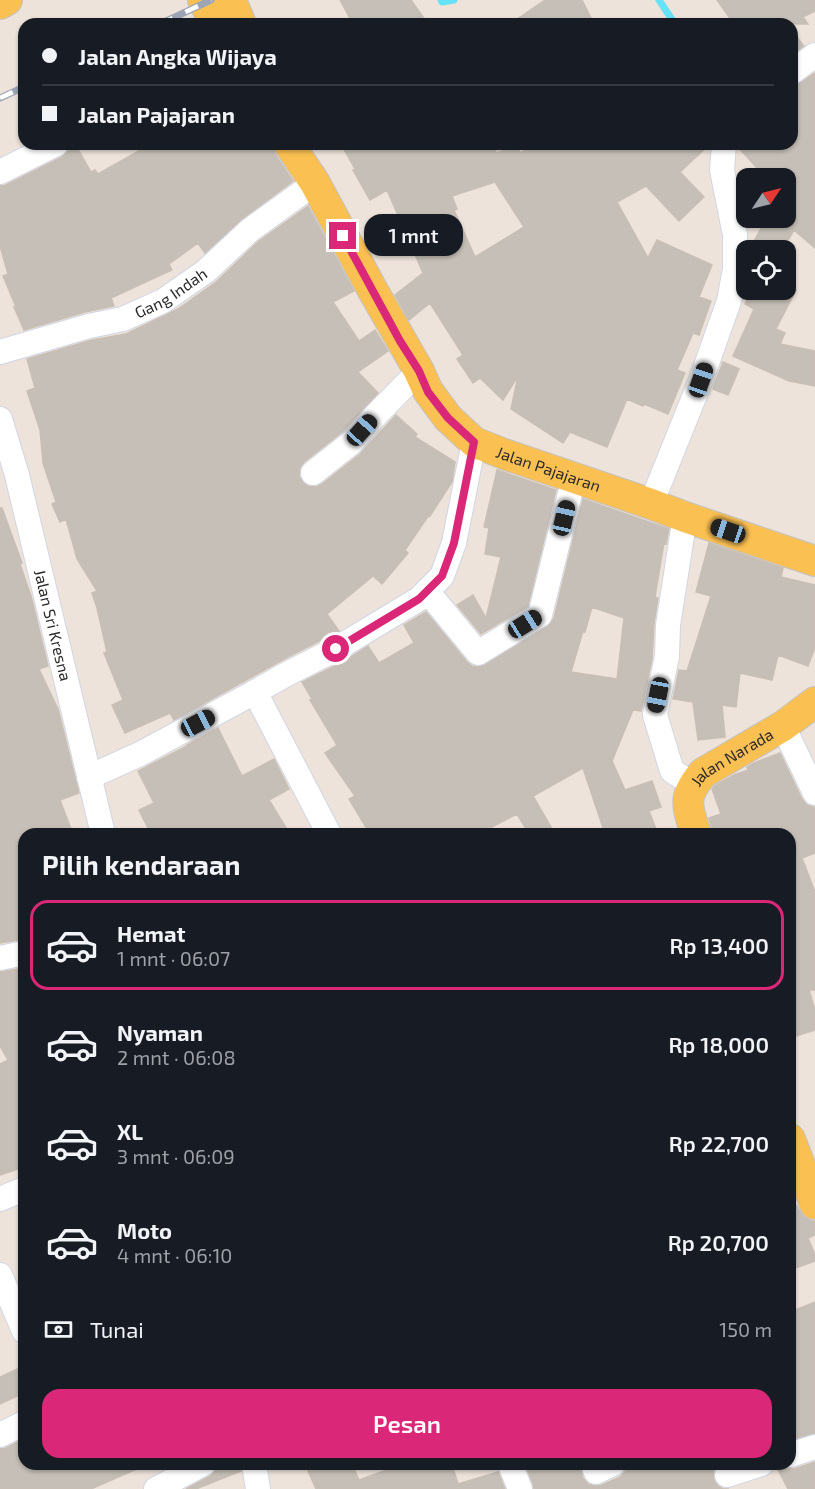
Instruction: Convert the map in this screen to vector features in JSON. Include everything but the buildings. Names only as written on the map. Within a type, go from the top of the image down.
[{"type":"main road","points":[[0,4],[8,0]]},
{"type":"main road","points":[[203,0],[211,18]]},
{"type":"main road","points":[[231,0],[239,18]]},
{"type":"main road","name":"Jalan Pajajaran","points":[[294,150],[315,183],[419,371],[428,392],[448,418],[474,442],[815,561]]},
{"type":"main road","name":"Jalan Narada","points":[[694,828],[688,798],[693,784],[703,773],[783,726],[815,702]]},
{"type":"main road","points":[[796,1155],[815,1204]]},
{"type":"street","points":[[798,68],[815,55]]},
{"type":"street","points":[[0,172],[44,150]]},
{"type":"street","points":[[651,504],[701,380],[729,301],[735,269],[735,235],[722,170],[724,150]]},
{"type":"street","name":"Gang Indah","points":[[0,352],[89,326],[123,319],[163,301],[206,271],[250,230],[315,183]]},
{"type":"street","points":[[313,473],[351,443],[419,371]]},
{"type":"street","name":"Jalan Sri Kresna","points":[[0,419],[4,448],[17,475],[102,828]]},
{"type":"street","points":[[89,777],[140,754],[336,649],[419,599],[442,576],[454,543],[474,442]]},
{"type":"street","points":[[427,591],[478,653],[540,615],[574,477]]},
{"type":"street","points":[[685,517],[668,625],[667,656],[655,715],[672,771],[693,784]]},
{"type":"street","points":[[255,692],[323,828]]},
{"type":"street","points":[[783,726],[815,793]]},
{"type":"street","points":[[0,958],[18,954]]},
{"type":"street","points":[[0,1199],[18,1192]]},
{"type":"street","points":[[0,1275],[18,1317]]},
{"type":"street","points":[[0,1435],[18,1426]]},
{"type":"street","points":[[796,1453],[815,1447]]},
{"type":"street","points":[[156,1489],[192,1470]]},
{"type":"street","points":[[255,1470],[258,1489]]},
{"type":"street","points":[[512,1470],[520,1489]]},
{"type":"street","points":[[728,1476],[744,1470]]},
{"type":"waterway","points":[[441,0],[442,2],[454,0]]},
{"type":"waterway","points":[[659,0],[671,18]]},
{"type":"railway","points":[[173,18],[211,0]]},
{"type":"railway","points":[[0,98],[18,90]]},
{"type":"route","points":[[336,649],[419,599],[442,576],[454,543],[474,442],[448,418],[428,392],[419,371],[400,341],[343,236]]}]
